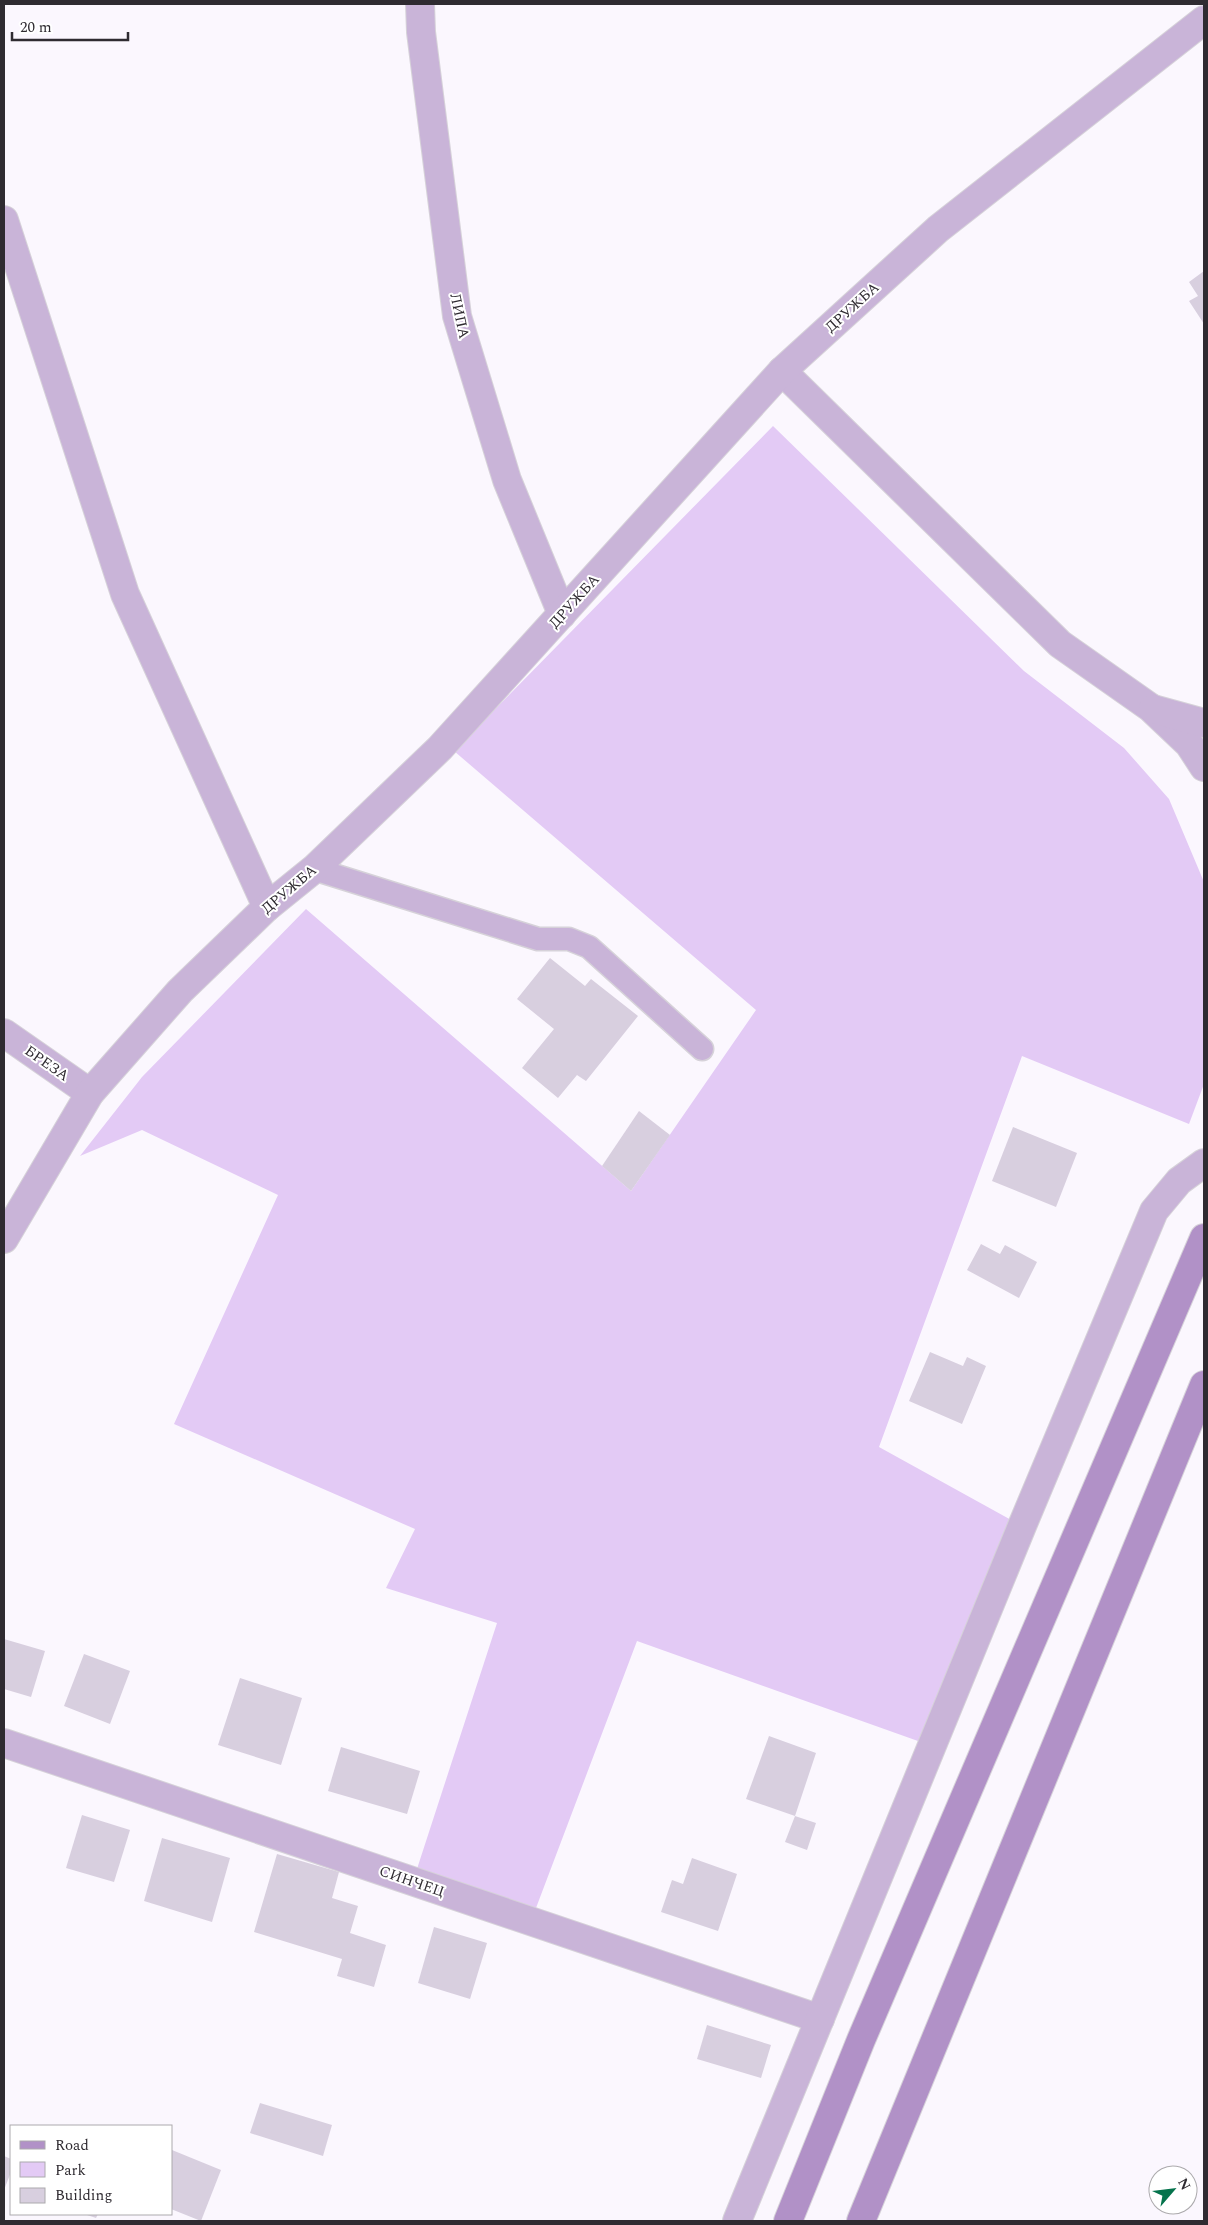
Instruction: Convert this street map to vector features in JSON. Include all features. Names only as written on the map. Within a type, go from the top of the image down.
[{"type":"main road","points":[[788,2221],[861,2040],[1204,1238]]},
{"type":"main road","points":[[861,2221],[1204,1385]]},
{"type":"street","name":"ЛИПА","points":[[420,4],[421,32],[457,316],[507,480],[562,614]]},
{"type":"street","name":"ДРУЖБА","points":[[4,1239],[90,1093],[180,991],[267,907],[314,869],[440,748],[782,371],[938,229],[1204,20]]},
{"type":"street","points":[[4,220],[125,594],[267,907]]},
{"type":"street","points":[[782,371],[1060,644],[1151,708],[1188,744],[1204,767]]},
{"type":"street","points":[[1151,708],[1204,723]]},
{"type":"street","name":"БРЕЗА","points":[[4,1033],[90,1093]]},
{"type":"street","points":[[737,2221],[1022,1526],[1154,1211],[1179,1182],[1204,1163]]},
{"type":"street","name":"СИНЧЕЦ","points":[[4,1743],[820,2018]]},
{"type":"lane","points":[[314,869],[538,939],[569,939],[589,947],[702,1049]]},
{"type":"green space","points":[[773,426],[1024,671],[1124,748],[1169,799],[1204,882],[1204,1084],[1189,1124],[1022,1056],[879,1447],[1022,1526],[932,1746],[637,1641],[536,1908],[415,1875],[497,1623],[386,1588],[415,1529],[174,1424],[278,1195],[142,1130],[80,1156],[142,1077],[306,909],[631,1191],[756,1010],[454,751]]},
{"type":"building","points":[[1204,271],[1204,324],[1189,301],[1198,296],[1189,282]]},
{"type":"building","points":[[550,958],[585,986],[591,979],[638,1016],[586,1081],[577,1075],[558,1098],[522,1068],[554,1029],[517,999]]},
{"type":"building","points":[[639,1111],[670,1135],[631,1191],[602,1166]]},
{"type":"building","points":[[1013,1127],[1077,1153],[1056,1207],[992,1181]]},
{"type":"building","points":[[981,1244],[1000,1254],[1005,1245],[1037,1262],[1019,1298],[967,1270]]},
{"type":"building","points":[[930,1352],[963,1366],[967,1357],[986,1366],[962,1424],[909,1401]]},
{"type":"building","points":[[4,1639],[45,1651],[31,1697],[4,1689]]},
{"type":"building","points":[[84,1654],[130,1671],[110,1724],[64,1706]]},
{"type":"building","points":[[240,1678],[302,1698],[281,1765],[218,1745]]},
{"type":"building","points":[[769,1736],[816,1753],[795,1816],[746,1799]]},
{"type":"building","points":[[341,1747],[420,1771],[407,1814],[328,1791]]},
{"type":"building","points":[[82,1815],[130,1830],[114,1882],[66,1868]]},
{"type":"building","points":[[795,1816],[816,1823],[807,1850],[785,1842]]},
{"type":"building","points":[[162,1838],[230,1858],[212,1922],[144,1901]]},
{"type":"building","points":[[277,1854],[339,1872],[332,1898],[358,1906],[350,1933],[386,1945],[374,1987],[337,1976],[342,1959],[254,1932]]},
{"type":"building","points":[[692,1858],[737,1874],[718,1931],[661,1912],[672,1880],[683,1884]]},
{"type":"building","points":[[434,1927],[487,1943],[470,1999],[418,1983]]},
{"type":"building","points":[[707,2025],[771,2045],[761,2078],[697,2059]]},
{"type":"building","points":[[260,2103],[332,2125],[323,2156],[250,2133]]},
{"type":"building","points":[[172,2150],[221,2170],[201,2221],[172,2209]]},
{"type":"building","points":[[4,2156],[10,2159],[10,2175],[4,2190]]},
{"type":"building","points":[[87,2215],[98,2215],[96,2218]]}]
